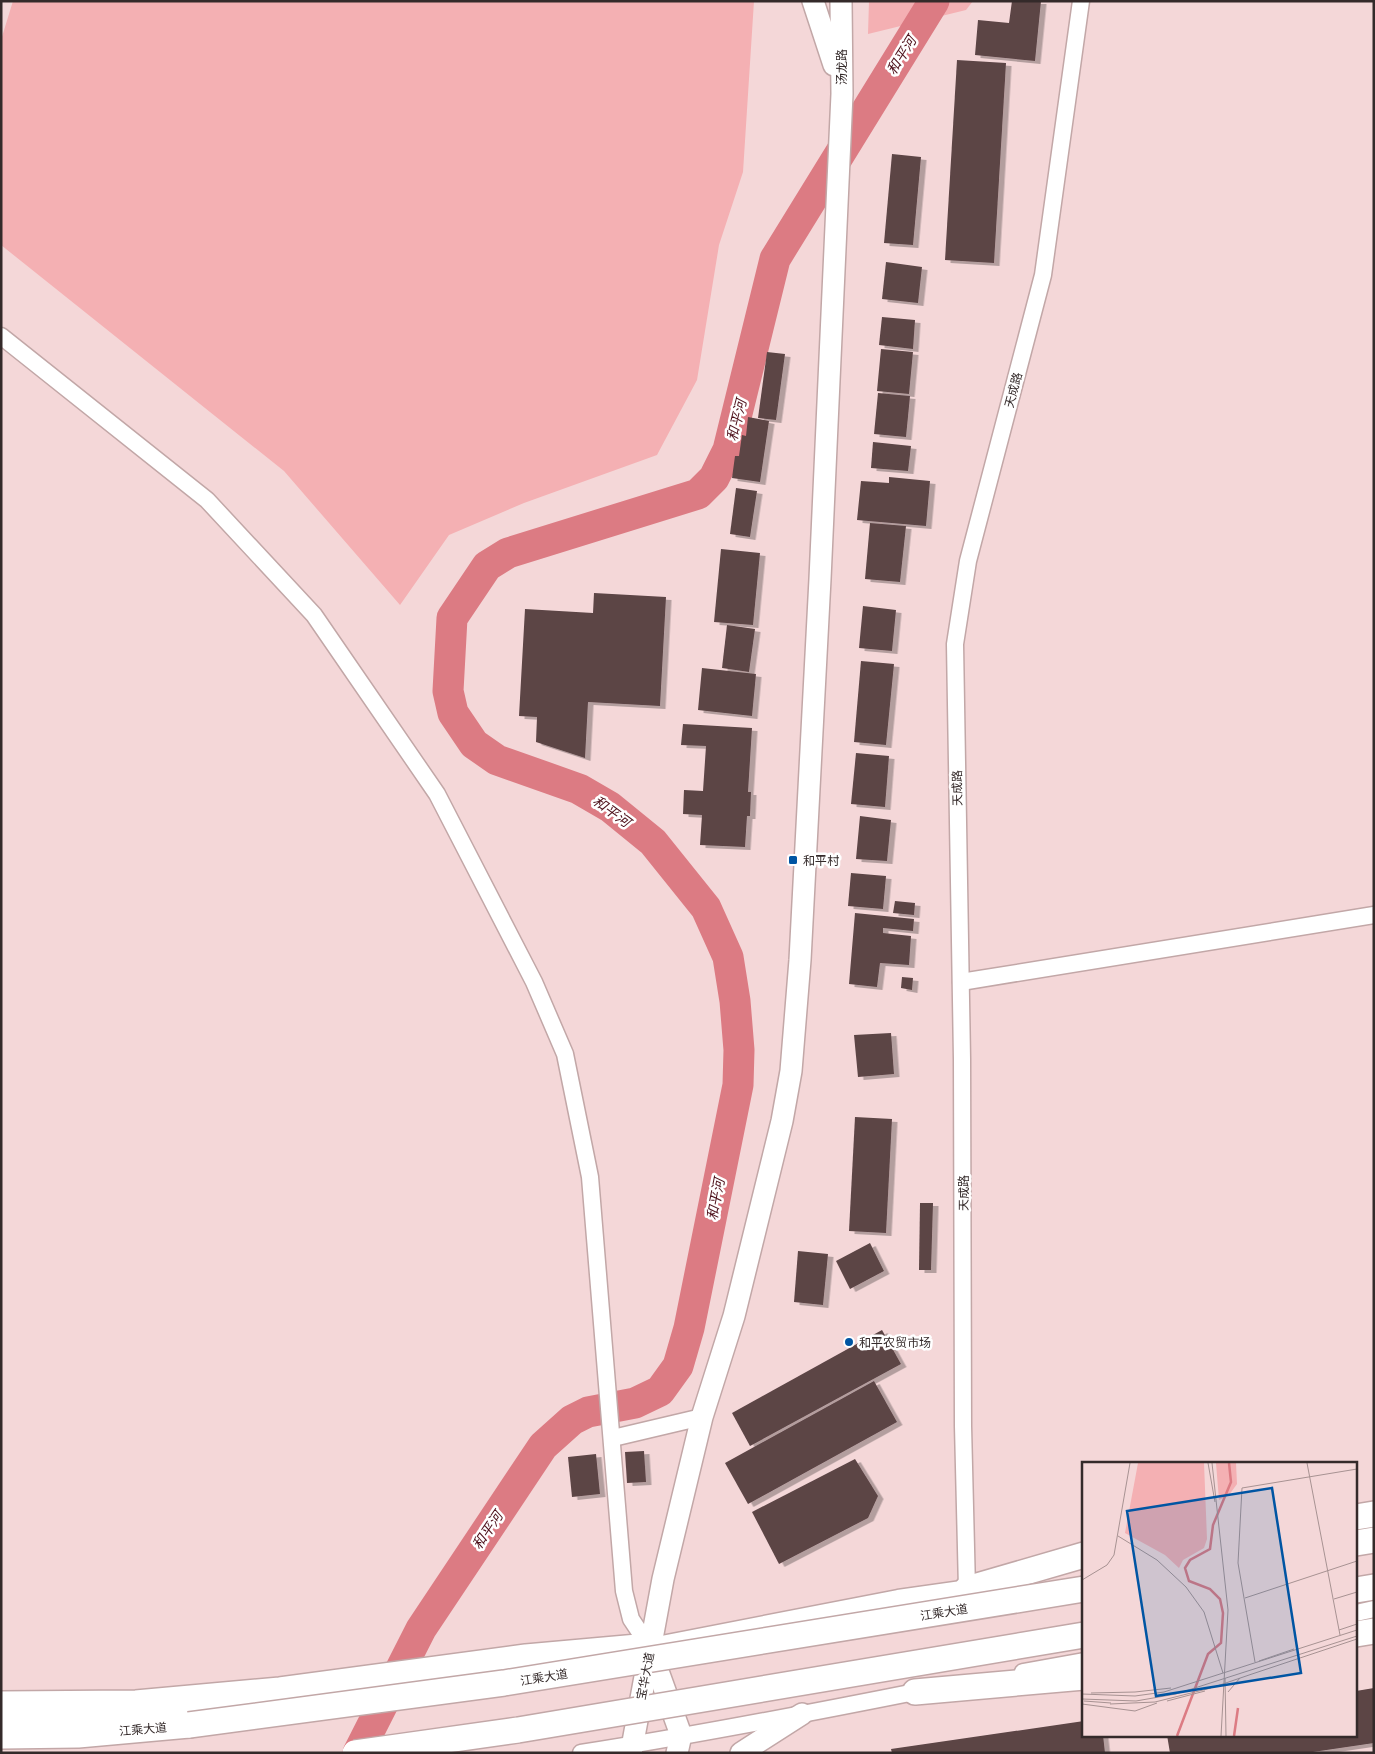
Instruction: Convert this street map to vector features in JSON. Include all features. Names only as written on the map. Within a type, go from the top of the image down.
[{"type":"highway","points":[[1358,1517],[1374,1514]]},
{"type":"highway","points":[[1358,1543],[1374,1540]]},
{"type":"highway","points":[[967,1589],[1082,1556]]},
{"type":"highway","points":[[1358,1590],[1374,1588]]},
{"type":"highway","name":"江乘大道","points":[[1,1736],[87,1734],[189,1725],[323,1708],[524,1680],[1082,1589]]},
{"type":"highway","points":[[1358,1634],[1374,1631]]},
{"type":"highway","points":[[355,1753],[518,1730],[1082,1635]]},
{"type":"highway","points":[[1,1704],[145,1702],[280,1690],[426,1676],[526,1657],[649,1646]]},
{"type":"highway","points":[[915,1692],[1082,1677]]},
{"type":"main road","name":"汤龙路","points":[[813,1],[828,41],[842,94]]},
{"type":"main road","name":"汤龙路","points":[[841,1],[842,94]]},
{"type":"main road","points":[[649,1646],[702,1417],[734,1316],[782,1121],[794,1042],[812,744],[842,94]]},
{"type":"main road","name":"宝华大道","points":[[649,1646],[679,1744]]},
{"type":"main road","name":"宝华大道","points":[[631,1749],[649,1646]]},
{"type":"main road","points":[[741,1753],[802,1714]]},
{"type":"street","name":"天成路","points":[[967,1589],[963,1426],[961,982],[955,644],[968,561],[1043,275],[1081,1]]},
{"type":"street","points":[[1,336],[207,500],[314,614],[437,794],[534,982],[565,1054],[590,1177],[624,1591],[631,1619],[649,1646],[898,1598],[967,1589],[1082,1568]]},
{"type":"street","points":[[961,982],[1374,915]]},
{"type":"street","points":[[612,1430],[702,1417]]},
{"type":"street","points":[[1358,1522],[1374,1520]]},
{"type":"street","points":[[1358,1612],[1374,1609]]},
{"type":"street","points":[[581,1753],[679,1744],[718,1731],[1082,1661]]},
{"type":"street","points":[[1,1723],[193,1712],[327,1695],[426,1676]]},
{"type":"shaded area","points":[[13,1],[754,1],[743,172],[719,245],[697,380],[657,455],[524,503],[449,535],[400,605],[284,471],[1,245],[1,40]]},
{"type":"shaded area","points":[[869,1],[973,1],[966,10],[868,34]]},
{"type":"building","points":[[1012,1],[1041,1],[1035,61],[975,55],[978,20],[1009,23]]},
{"type":"building","points":[[957,60],[1006,63],[994,263],[945,260]]},
{"type":"building","points":[[892,154],[921,157],[913,245],[884,243]]},
{"type":"building","points":[[886,262],[922,267],[918,303],[882,299]]},
{"type":"building","points":[[882,317],[915,320],[913,349],[879,345]]},
{"type":"building","points":[[881,349],[913,352],[909,394],[877,391]]},
{"type":"building","points":[[767,352],[785,354],[776,420],[758,418]]},
{"type":"building","points":[[878,393],[910,396],[906,437],[874,434]]},
{"type":"building","points":[[748,417],[769,421],[760,482],[732,478],[735,456],[739,456],[742,435],[746,436]]},
{"type":"building","points":[[873,442],[911,446],[908,471],[871,468]]},
{"type":"building","points":[[889,477],[930,481],[926,526],[857,520],[861,481],[889,483]]},
{"type":"building","points":[[736,488],[757,491],[750,537],[730,534]]},
{"type":"building","points":[[870,523],[906,526],[900,582],[865,579]]},
{"type":"building","points":[[721,549],[760,553],[753,625],[714,622]]},
{"type":"building","points":[[594,593],[666,597],[660,706],[588,702],[585,758],[536,742],[537,717],[519,716],[525,609],[593,613]]},
{"type":"building","points":[[863,606],[896,610],[892,651],[859,648]]},
{"type":"building","points":[[727,625],[755,629],[749,672],[722,668]]},
{"type":"building","points":[[861,661],[894,664],[886,745],[854,742]]},
{"type":"building","points":[[702,668],[756,674],[752,716],[698,710]]},
{"type":"building","points":[[683,724],[752,728],[748,792],[751,792],[750,816],[747,816],[745,847],[700,845],[702,815],[683,814],[684,790],[703,791],[706,746],[681,745]]},
{"type":"building","points":[[856,753],[889,756],[885,807],[851,804]]},
{"type":"building","points":[[860,816],[891,820],[887,861],[856,859]]},
{"type":"building","points":[[851,873],[886,876],[883,909],[848,906]]},
{"type":"building","points":[[895,901],[915,903],[914,915],[893,913]]},
{"type":"building","points":[[855,913],[914,919],[913,931],[883,928],[883,933],[911,936],[909,965],[880,963],[877,987],[849,984]]},
{"type":"building","points":[[902,977],[913,978],[912,990],[901,988]]},
{"type":"building","points":[[891,1033],[894,1074],[858,1077],[854,1035]]},
{"type":"building","points":[[855,1117],[892,1119],[886,1233],[849,1231]]},
{"type":"building","points":[[920,1203],[933,1203],[931,1270],[919,1270]]},
{"type":"building","points":[[870,1243],[884,1271],[850,1289],[836,1261]]},
{"type":"building","points":[[798,1251],[828,1254],[823,1305],[794,1302]]},
{"type":"building","points":[[882,1330],[901,1364],[750,1446],[732,1413]]},
{"type":"building","points":[[874,1381],[897,1422],[748,1504],[725,1463]]},
{"type":"building","points":[[644,1451],[646,1482],[627,1483],[625,1452]]},
{"type":"building","points":[[596,1454],[600,1494],[572,1497],[568,1457]]},
{"type":"building","points":[[855,1459],[878,1496],[868,1518],[779,1564],[752,1512]]},
{"type":"building","points":[[1374,1688],[1374,1743],[1306,1753],[1170,1753],[1167,1736],[1358,1736],[1358,1691]]},
{"type":"building","points":[[1082,1721],[1082,1736],[1103,1736],[1105,1753],[892,1753],[891,1749]]},
{"type":"waterway","name":"和平河","points":[[358,1753],[421,1629],[543,1446],[572,1420],[588,1412],[635,1403],[660,1391],[678,1366],[689,1328],[738,1085],[739,1050],[735,1001],[728,957],[706,908],[653,842],[610,807],[579,789],[497,760],[474,744],[453,713],[448,691],[452,618],[487,566],[508,553],[698,494],[714,478],[728,450],[775,259],[934,1]]},
{"type":"place","name":"和平村","points":[[793,860]]},
{"type":"place","name":"和平农贸市场","points":[[849,1342]]}]
